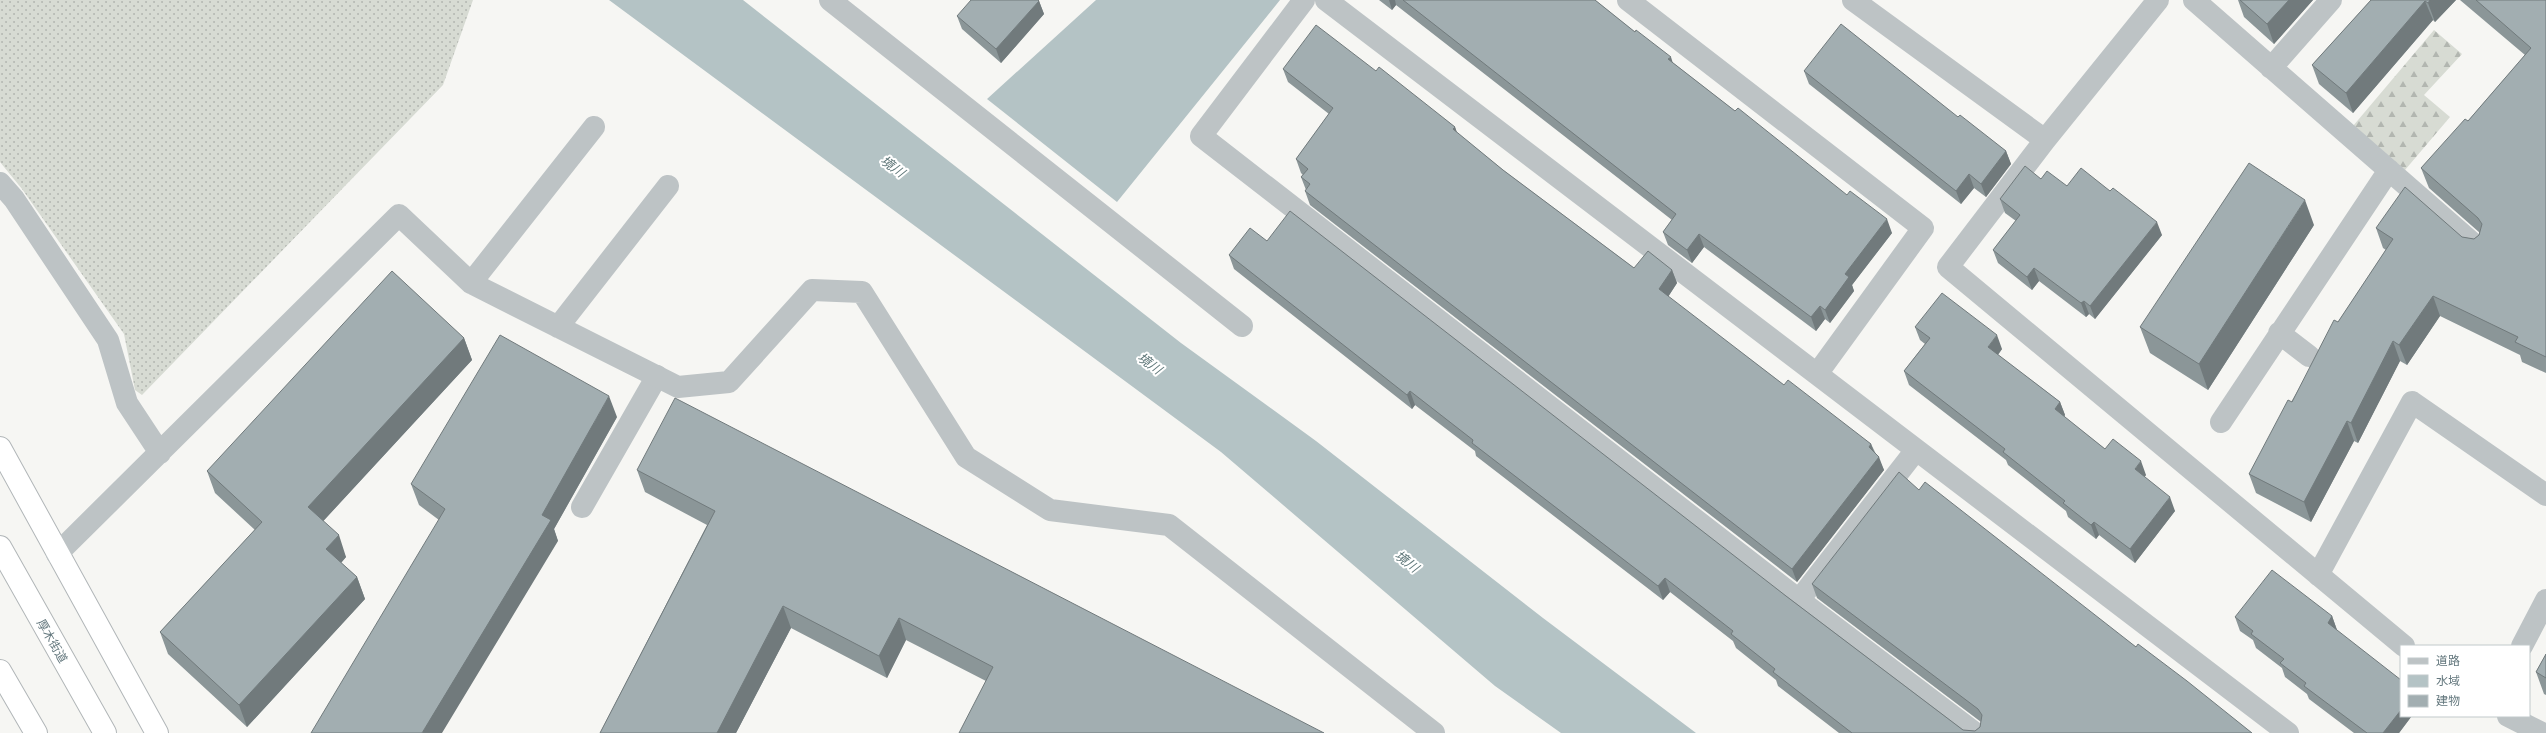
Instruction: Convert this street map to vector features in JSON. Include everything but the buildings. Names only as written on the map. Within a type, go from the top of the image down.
[{"type":"highway","points":[[0,448],[57,554],[157,733]]},
{"type":"highway","name":"厚木街道","points":[[0,548],[105,733]]},
{"type":"highway","points":[[0,671],[36,733]]},
{"type":"street","points":[[830,0],[1242,326]]},
{"type":"street","points":[[1304,0],[1201,136],[1799,600],[1975,733]]},
{"type":"street","points":[[1326,0],[2288,733]]},
{"type":"street","points":[[1628,0],[1923,228],[1817,374]]},
{"type":"street","points":[[1853,0],[2045,140]]},
{"type":"street","points":[[2158,0],[2045,140],[1948,267],[2403,645]]},
{"type":"street","points":[[2194,0],[2477,247]]},
{"type":"street","points":[[2271,68],[2331,0]]},
{"type":"street","points":[[471,283],[594,126]]},
{"type":"street","points":[[2221,422],[2389,170]]},
{"type":"street","points":[[0,183],[14,199],[108,340],[127,404],[160,453]]},
{"type":"street","points":[[558,327],[668,186]]},
{"type":"street","points":[[57,554],[399,215],[471,283],[678,387],[729,382],[812,290],[862,292],[966,457],[1050,510],[1169,525],[1434,733]]},
{"type":"street","points":[[2279,333],[2309,356]]},
{"type":"street","points":[[582,507],[657,376]]},
{"type":"street","points":[[2318,575],[2412,402],[2546,495]]},
{"type":"street","points":[[1799,600],[1916,450]]},
{"type":"street","points":[[2523,645],[2546,600]]},
{"type":"street","points":[[2510,717],[2542,733]]},
{"type":"green space","points":[[0,0],[473,0],[443,85],[142,395],[135,390],[124,334],[22,189],[0,162]]},
{"type":"green space","points":[[2434,30],[2462,54],[2424,95],[2450,117],[2405,170],[2353,126]]},
{"type":"water","name":"境川","points":[[609,0],[743,0],[1181,343],[1316,441],[1543,618],[1696,733],[1561,733],[1495,686],[1221,452]]},
{"type":"water","points":[[1096,0],[1280,0],[1117,202],[987,99]]}]
